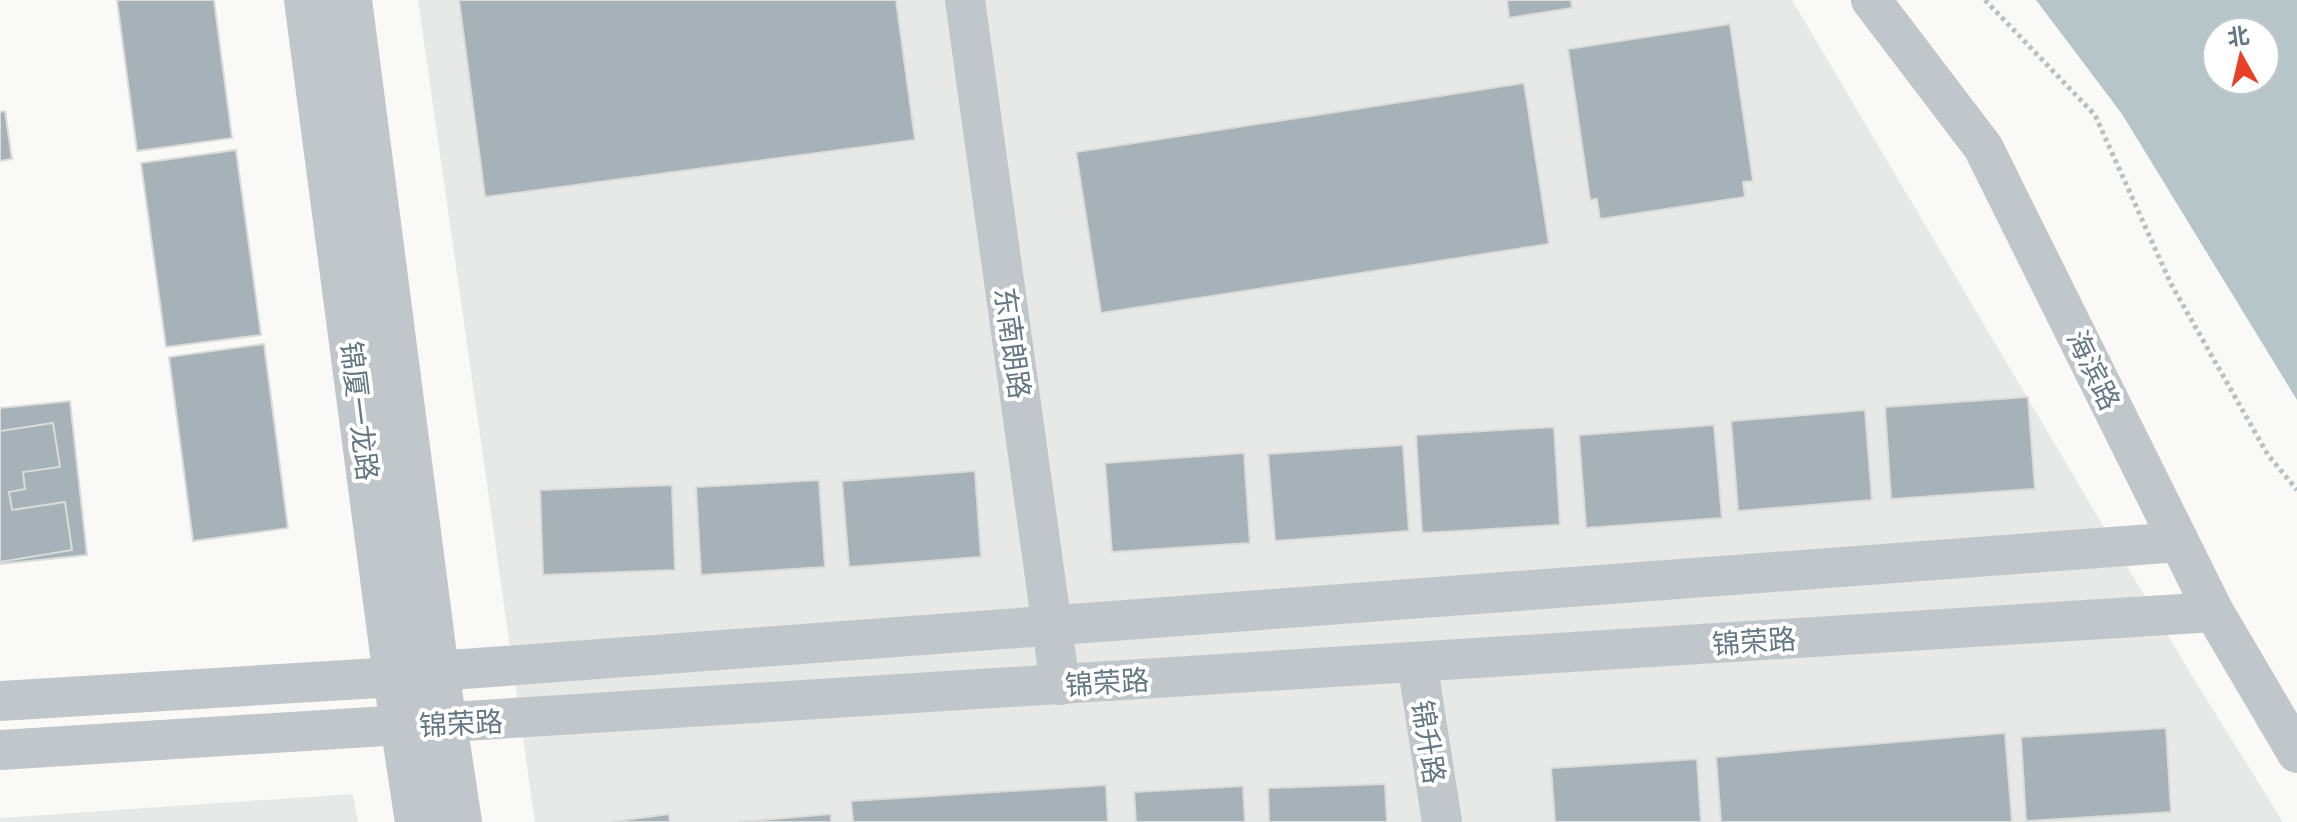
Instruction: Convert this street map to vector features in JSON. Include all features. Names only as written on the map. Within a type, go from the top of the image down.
[{"type":"street","name":"锦厦一龙路","points":[[306,0],[416,674],[444,724],[460,822]]},
{"type":"street","name":"锦厦一龙路","points":[[350,0],[416,674],[402,726],[417,822]]},
{"type":"street","name":"东南朗路","points":[[965,0],[1060,685]]},
{"type":"street","name":"海滨路","points":[[1871,0],[1983,147],[2214,612],[2297,753]]},
{"type":"street","name":"锦荣路","points":[[0,701],[416,674],[2179,542]]},
{"type":"street","name":"锦荣路","points":[[0,750],[2214,612]]},
{"type":"street","name":"锦升路","points":[[1417,662],[1442,822]]},
{"type":"path","points":[[1985,0],[2095,115],[2171,284],[2268,455],[2297,490]]},
{"type":"shaded area","points":[[418,0],[1792,0],[2192,676],[2283,822],[535,822]]},
{"type":"shaded area","points":[[2036,0],[2297,0],[2297,400],[2122,114]]},
{"type":"shaded area","points":[[353,794],[358,822],[0,822],[0,818]]},
{"type":"building","points":[[117,0],[214,0],[232,138],[137,151]]},
{"type":"building","points":[[459,0],[896,0],[915,140],[485,197]]},
{"type":"building","points":[[1507,0],[1571,0],[1572,8],[1509,18]]},
{"type":"building","points":[[1730,24],[1753,181],[1743,182],[1745,197],[1600,219],[1597,199],[1590,200],[1568,49]]},
{"type":"building","points":[[1524,83],[1549,244],[1101,313],[1076,152]]},
{"type":"building","points":[[5,111],[12,159],[0,161],[0,112]]},
{"type":"building","points":[[236,150],[261,335],[166,347],[141,163]]},
{"type":"building","points":[[264,344],[288,528],[193,541],[169,357]]},
{"type":"building","points":[[2028,397],[2035,489],[1891,499],[1885,407]]},
{"type":"building","points":[[70,401],[87,555],[0,564],[0,408]]},
{"type":"building","points":[[1865,410],[1872,500],[1738,511],[1731,421]]},
{"type":"building","points":[[53,423],[60,467],[23,472],[25,489],[9,492],[12,510],[65,502],[72,550],[0,562],[0,431]]},
{"type":"building","points":[[1714,425],[1722,518],[1586,528],[1579,435]]},
{"type":"building","points":[[1554,427],[1560,525],[1422,533],[1416,435]]},
{"type":"building","points":[[1403,445],[1409,531],[1275,541],[1268,454]]},
{"type":"building","points":[[1244,453],[1250,543],[1112,552],[1105,463]]},
{"type":"building","points":[[975,471],[981,557],[849,567],[842,481]]},
{"type":"building","points":[[819,480],[825,567],[701,575],[696,487]]},
{"type":"building","points":[[672,485],[675,570],[543,575],[540,490]]},
{"type":"building","points":[[2166,728],[2171,812],[2026,821],[2021,737]]},
{"type":"building","points":[[2005,733],[2012,822],[1721,822],[1716,757]]},
{"type":"building","points":[[1697,759],[1701,822],[1555,822],[1551,768]]},
{"type":"building","points":[[1385,784],[1387,822],[1269,822],[1268,788]]},
{"type":"building","points":[[1106,785],[1108,822],[853,822],[851,801]]},
{"type":"building","points":[[1243,786],[1245,822],[1136,822],[1134,792]]},
{"type":"building","points":[[669,814],[670,822],[611,822]]},
{"type":"building","points":[[831,814],[831,822],[738,822]]}]
